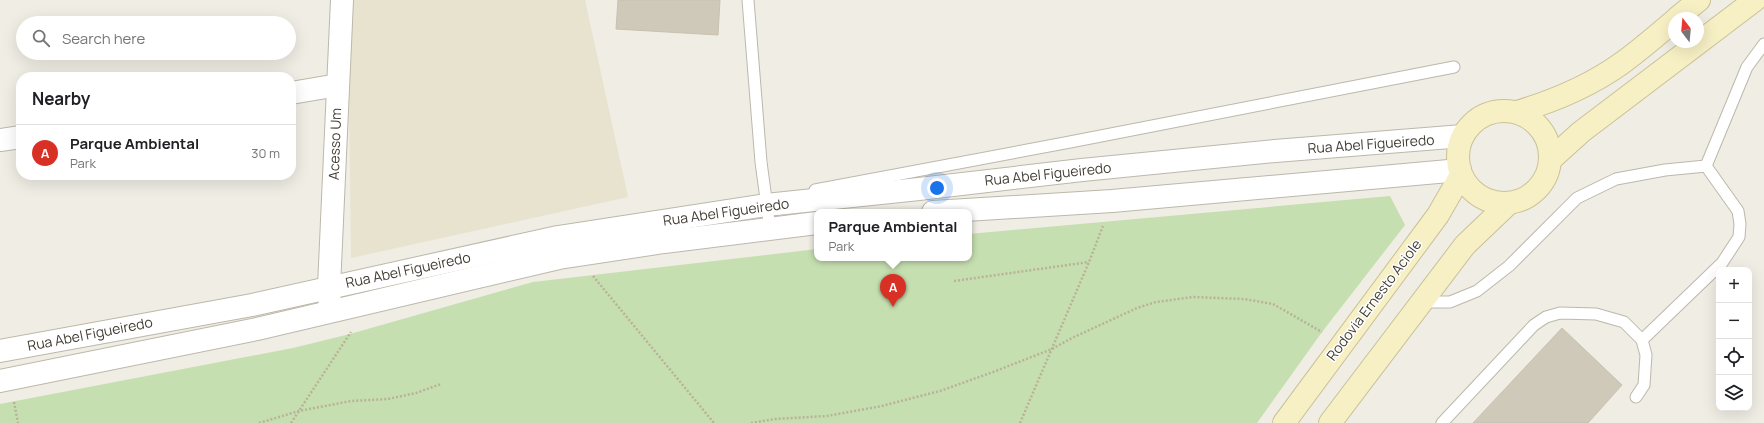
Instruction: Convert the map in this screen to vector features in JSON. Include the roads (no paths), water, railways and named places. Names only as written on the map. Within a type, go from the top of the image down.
[{"type":"main road","points":[[1685,12],[1700,0]]},
{"type":"main road","points":[[1550,160],[1581,132],[1755,0]]},
{"type":"main road","points":[[1517,112],[1544,105],[1593,81],[1622,63],[1668,26]]},
{"type":"main road","points":[[1503,110],[1517,112],[1531,119],[1542,131],[1549,144],[1550,160],[1546,175],[1537,189],[1525,198],[1509,203],[1495,202],[1481,197],[1469,188],[1460,172],[1458,152],[1462,136],[1475,120],[1488,113],[1503,110]]},
{"type":"main road","name":"Rodovia Ernesto Aciole","points":[[1284,423],[1438,215],[1460,172]]},
{"type":"main road","points":[[1330,423],[1465,245],[1509,203]]},
{"type":"street","name":"Acesso Um","points":[[330,311],[329,287],[342,0]]},
{"type":"street","points":[[296,92],[338,86]]},
{"type":"street","name":"Rua Abel Figueiredo","points":[[0,351],[252,305],[558,237],[766,202],[1267,152],[1462,136]]},
{"type":"street","points":[[0,140],[16,138]]},
{"type":"street","name":"Rua Abel Figueiredo","points":[[972,210],[1112,201],[1460,172]]},
{"type":"street","name":"Rua Abel Figueiredo","points":[[0,381],[257,329],[559,258],[664,242],[814,223]]},
{"type":"lane","points":[[748,0],[766,202],[770,229]]},
{"type":"lane","points":[[1706,166],[1747,67],[1764,44]]},
{"type":"lane","points":[[766,202],[1454,67]]},
{"type":"lane","points":[[1421,302],[1450,302],[1477,291],[1509,266],[1577,198],[1616,179],[1665,170],[1706,166]]},
{"type":"lane","points":[[1642,340],[1722,263],[1739,237],[1740,224],[1738,211],[1706,166]]},
{"type":"lane","points":[[1442,423],[1534,325],[1546,317],[1560,313],[1596,314],[1624,322],[1642,340],[1646,355],[1644,385],[1636,396]]},
{"type":"place","name":"Parque Ambiental","points":[[893,307]]}]
